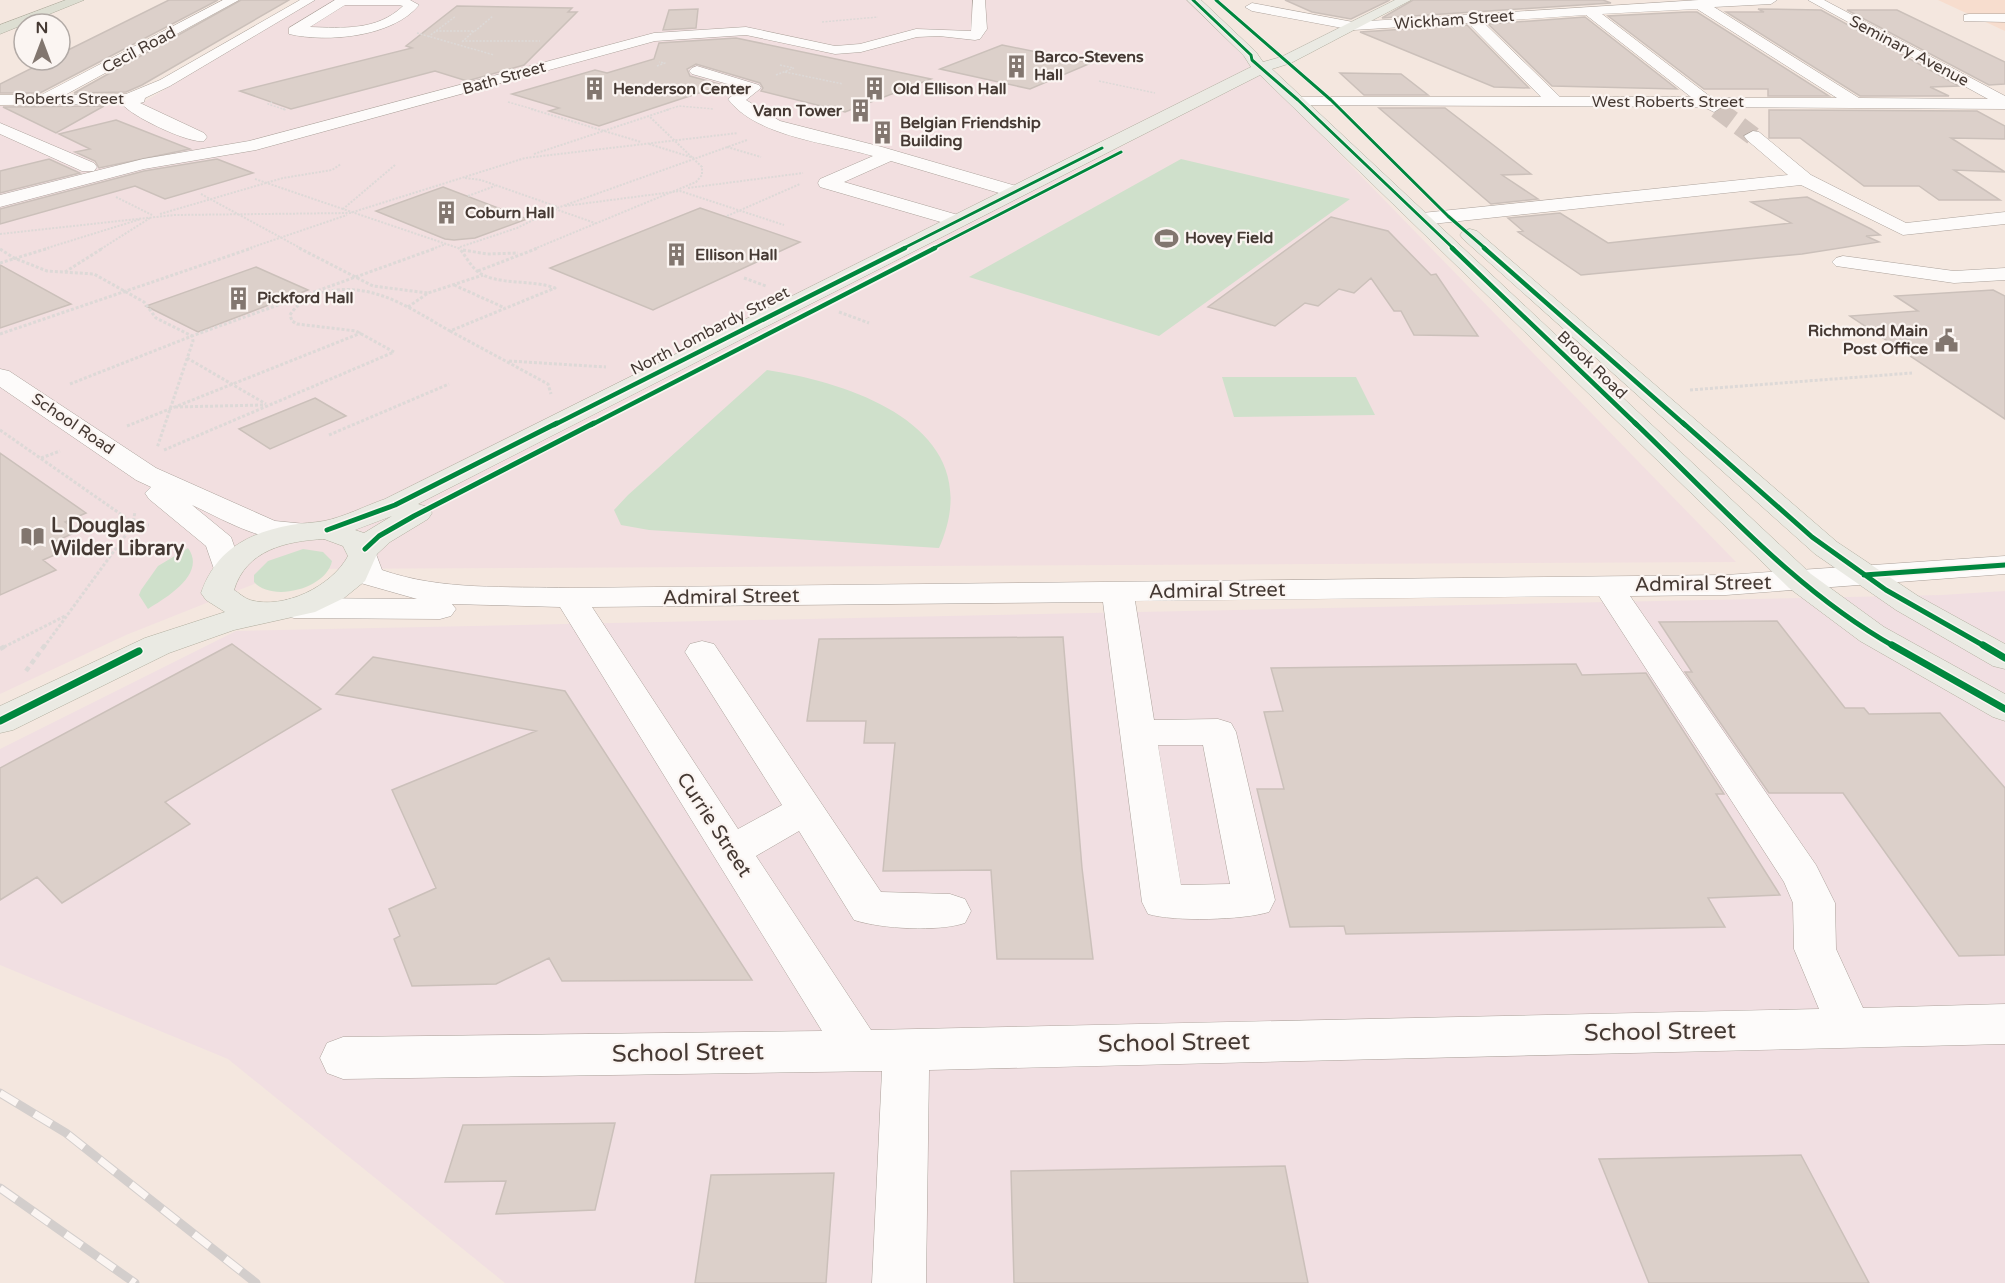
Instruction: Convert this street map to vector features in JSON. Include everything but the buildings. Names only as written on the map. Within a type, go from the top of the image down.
[{"type":"highway","points":[[0,17],[44,0]]},
{"type":"highway","points":[[0,30],[78,0]]},
{"type":"main road","name":"Brook Road","points":[[1193,0],[1251,55],[1252,60],[1272,67],[1331,100],[1435,217],[1800,581],[1872,634],[2005,709]]},
{"type":"main road","name":"Brook Road","points":[[1216,0],[1232,14],[1298,100],[1812,537],[1864,575],[2005,658]]},
{"type":"main road","name":"North Lombardy Street","points":[[222,573],[242,552],[262,542],[317,530],[395,505],[1016,192],[1405,0]]},
{"type":"main road","name":"North Lombardy Street","points":[[280,610],[320,599],[342,587],[358,573],[365,555],[379,536],[414,516],[1111,158],[1272,67]]},
{"type":"main road","points":[[317,530],[351,536],[365,555]]},
{"type":"main road","points":[[222,573],[217,593],[226,604],[243,610],[280,610]]},
{"type":"main road","points":[[140,651],[192,608],[222,573]]},
{"type":"main road","points":[[0,721],[140,651],[214,624],[280,610]]},
{"type":"street","name":"Cecil Road","points":[[45,99],[233,0]]},
{"type":"street","points":[[198,137],[141,112],[130,104],[133,99],[309,0]]},
{"type":"street","points":[[344,0],[400,1],[412,5],[387,25],[372,30],[294,32],[344,0]]},
{"type":"street","name":"Bath Street","points":[[0,201],[143,164],[250,146],[654,38],[749,31],[826,49],[842,50],[869,46],[916,33],[939,32],[975,36],[980,29],[979,0]]},
{"type":"street","points":[[1232,14],[1269,0]]},
{"type":"street","points":[[1522,15],[1548,0]]},
{"type":"street","name":"Wickham Street","points":[[1252,7],[1353,26],[1770,0]]},
{"type":"street","name":"Seminary Avenue","points":[[1814,0],[2005,103]]},
{"type":"street","points":[[1700,4],[1857,104]]},
{"type":"street","points":[[1589,11],[1713,106]]},
{"type":"street","points":[[1471,18],[1556,102]]},
{"type":"street","points":[[1969,18],[2005,18]]},
{"type":"street","points":[[697,71],[753,88],[736,99],[746,110],[774,125],[847,143],[1016,192]]},
{"type":"street","name":"Roberts Street","points":[[0,100],[133,99]]},
{"type":"street","points":[[1298,100],[1331,100]]},
{"type":"street","name":"West Roberts Street","points":[[1331,100],[1713,106],[2005,103]]},
{"type":"street","points":[[0,128],[88,167]]},
{"type":"street","points":[[1753,136],[1804,179],[1903,229],[2005,218]]},
{"type":"street","points":[[888,156],[827,183],[958,221]]},
{"type":"street","points":[[1435,217],[1804,179]]},
{"type":"street","points":[[1844,262],[1954,277],[2005,274]]},
{"type":"street","name":"School Road","points":[[0,376],[152,465],[270,530],[317,530]]},
{"type":"street","name":"School Road","points":[[152,465],[160,494],[220,543],[222,573]]},
{"type":"street","name":"Admiral Street","points":[[365,555],[369,575],[390,585],[432,591],[570,598],[1608,586],[1800,581],[1864,575]]},
{"type":"street","points":[[1864,575],[2005,565]]},
{"type":"street","points":[[1608,586],[1802,876],[1814,903],[1815,949],[1850,1027]]},
{"type":"street","points":[[1118,592],[1164,902],[1254,900],[1218,732],[1139,733]]},
{"type":"street","name":"Admiral Street","points":[[280,610],[468,609],[570,598]]},
{"type":"street","name":"Currie Street","points":[[570,598],[859,1051]]},
{"type":"street","points":[[702,652],[869,908],[950,911]]},
{"type":"street","points":[[731,851],[805,810]]},
{"type":"street","name":"School Street","points":[[343,1058],[859,1051],[2005,1024]]},
{"type":"street","points":[[899,1283],[906,1049]]},
{"type":"path","points":[[428,37],[456,16]]},
{"type":"path","points":[[458,45],[493,16]]},
{"type":"path","points":[[821,22],[880,17]]},
{"type":"path","points":[[410,31],[496,56]]},
{"type":"path","points":[[436,31],[475,31]]},
{"type":"path","points":[[775,75],[794,68]]},
{"type":"path","points":[[784,72],[843,84]]},
{"type":"path","points":[[1099,81],[1159,94]]},
{"type":"path","points":[[504,100],[694,158]]},
{"type":"path","points":[[0,334],[283,239],[350,213],[525,158],[679,106],[714,109]]},
{"type":"path","points":[[649,116],[702,167],[702,175],[688,188]]},
{"type":"path","points":[[525,158],[745,132]]},
{"type":"path","points":[[459,247],[517,228],[556,208],[755,137]]},
{"type":"path","points":[[727,147],[761,157]]},
{"type":"path","points":[[0,263],[265,182],[332,170],[341,164]]},
{"type":"path","points":[[344,208],[395,165]]},
{"type":"path","points":[[477,271],[688,188],[809,172]]},
{"type":"path","points":[[465,177],[599,224]]},
{"type":"path","points":[[255,179],[344,208],[350,213],[459,247],[477,271],[484,275],[498,280],[539,282],[555,288],[450,331]]},
{"type":"path","points":[[727,216],[805,182]]},
{"type":"path","points":[[468,196],[496,186]]},
{"type":"path","points":[[556,208],[681,191],[784,225]]},
{"type":"path","points":[[201,194],[353,278],[373,286],[428,293]]},
{"type":"path","points":[[113,196],[153,216]]},
{"type":"path","points":[[0,234],[153,216],[234,212],[332,216],[350,213]]},
{"type":"path","points":[[64,273],[153,216]]},
{"type":"path","points":[[70,384],[192,336],[447,244]]},
{"type":"path","points":[[0,249],[14,258],[47,271],[93,274],[144,302],[156,318],[192,336]]},
{"type":"path","points":[[462,250],[487,254],[527,251]]},
{"type":"path","points":[[408,308],[428,293],[484,275]]},
{"type":"path","points":[[454,285],[506,308]]},
{"type":"path","points":[[369,289],[373,286]]},
{"type":"path","points":[[152,465],[267,404],[394,352],[350,329],[312,327],[292,321],[290,315],[294,308],[315,293],[340,289],[369,289],[548,384],[553,400]]},
{"type":"path","points":[[836,311],[869,323]]},
{"type":"path","points":[[126,426],[361,333]]},
{"type":"path","points":[[23,674],[134,525],[132,522],[193,341],[192,336]]},
{"type":"path","points":[[187,358],[267,404]]},
{"type":"path","points":[[505,361],[613,368]]},
{"type":"path","points":[[1680,391],[1912,373]]},
{"type":"path","points":[[329,435],[449,384]]},
{"type":"path","points":[[171,408],[267,404]]},
{"type":"path","points":[[0,430],[132,522]]},
{"type":"path","points":[[0,649],[65,616]]},
{"type":"shaded area","points":[[313,0],[1190,0],[1736,562],[292,569],[126,635],[0,694],[0,106],[139,105]]},
{"type":"shaded area","points":[[1938,0],[2005,0],[2005,31]]},
{"type":"shaded area","points":[[2005,591],[2005,1283],[505,1283],[228,1059],[0,965],[0,749],[236,631],[1942,595]]},
{"type":"green space","name":"Hovey Field","points":[[1181,159],[1350,199],[1159,336],[969,277]]},
{"type":"green space","points":[[767,370],[839,387],[875,401],[906,420],[931,444],[947,472],[950,507],[939,548],[649,530],[621,525],[614,510],[628,495]]},
{"type":"green space","points":[[1222,377],[1356,377],[1375,415],[1234,417]]},
{"type":"green space","points":[[188,548],[192,558],[192,567],[188,576],[174,592],[148,609],[139,595],[141,590],[158,566]]},
{"type":"green space","points":[[303,549],[323,552],[332,561],[328,571],[320,579],[298,590],[286,592],[263,588],[254,582],[254,575],[268,561]]},
{"type":"tunnel","points":[[1719,110],[1717,109],[1753,136]]},
{"type":"railway","points":[[0,1093],[66,1133],[256,1283]]},
{"type":"railway","points":[[0,1188],[135,1283]]},
{"type":"cycle path","points":[[1193,0],[1251,55],[1252,60],[1298,100],[1800,581],[1872,634],[2005,709]]},
{"type":"cycle path","points":[[1216,0],[1331,100],[1448,216],[1812,537],[1886,590],[2005,658]]},
{"type":"cycle path","points":[[327,530],[395,505],[1102,148]]},
{"type":"cycle path","points":[[365,549],[379,536],[414,516],[1121,152]]},
{"type":"cycle path","points":[[1864,575],[2005,565]]},
{"type":"cycle path","points":[[0,721],[139,651]]},
{"type":"place","name":"Barco-Stevens Hall","points":[[1016,66]]},
{"type":"place","name":"Henderson Center","points":[[595,89]]},
{"type":"place","name":"Old Ellison Hall","points":[[875,89]]},
{"type":"place","name":"Vann Tower","points":[[860,111]]},
{"type":"place","name":"Belgian Friendship Building","points":[[882,132]]},
{"type":"place","name":"Coburn Hall","points":[[447,213]]},
{"type":"place","name":"Hovey Field","points":[[1167,238]]},
{"type":"place","name":"Ellison Hall","points":[[677,255]]},
{"type":"place","name":"Pickford Hall","points":[[239,298]]},
{"type":"place","name":"Richmond Main Post Office","points":[[1946,340]]},
{"type":"place","name":"L Douglas Wilder Library","points":[[33,537]]}]
